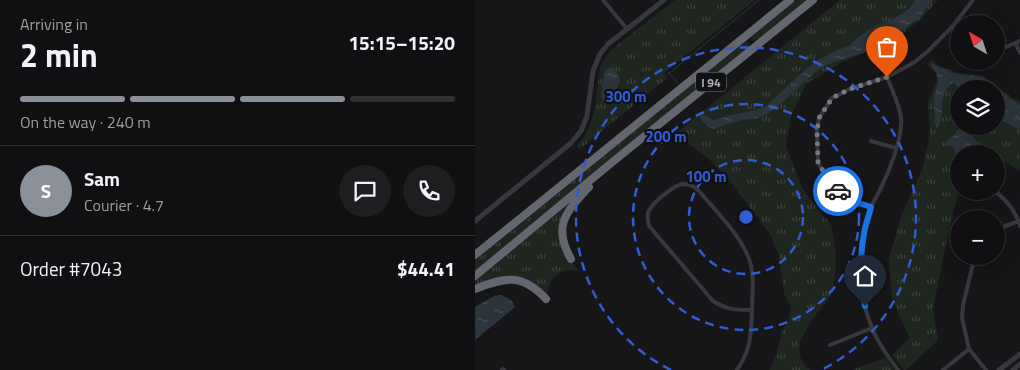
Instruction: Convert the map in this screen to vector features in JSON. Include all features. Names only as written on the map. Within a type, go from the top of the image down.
[{"type":"highway","name":"I 94","points":[[475,255],[790,0]]},
{"type":"highway","name":"I 94","points":[[475,276],[813,0]]},
{"type":"highway","points":[[571,259],[565,250],[562,236],[563,222],[572,205],[610,164]]},
{"type":"highway","points":[[475,289],[491,282],[512,279],[527,283],[546,299]]},
{"type":"street","points":[[603,0],[627,30]]},
{"type":"street","points":[[475,222],[576,138],[585,124],[593,71],[595,62],[600,54],[608,44],[664,0]]},
{"type":"street","points":[[961,15],[973,0]]},
{"type":"street","points":[[871,207],[850,200],[835,189],[818,163],[817,131],[819,118],[832,98],[850,89],[887,77],[915,62],[950,29]]},
{"type":"street","points":[[1005,47],[1018,42],[1020,53]]},
{"type":"street","points":[[887,77],[901,117],[901,129],[897,148],[871,207],[864,233],[861,254],[862,286],[865,306],[872,328],[898,370]]},
{"type":"street","points":[[871,141],[897,148]]},
{"type":"street","points":[[737,370],[747,354],[750,342],[752,310],[752,270],[749,259],[742,244],[698,190],[688,184],[675,186],[650,209],[648,214],[649,226],[713,301],[730,309],[752,310]]},
{"type":"street","points":[[1005,199],[1015,212],[1019,224],[1005,226]]},
{"type":"street","points":[[973,265],[963,305],[962,318],[969,349],[986,370]]},
{"type":"street","points":[[830,345],[872,328]]},
{"type":"street","points":[[943,370],[969,349]]},
{"type":"street","points":[[999,370],[1020,354]]},
{"type":"street","points":[[1013,370],[1020,364]]},
{"type":"green space","points":[[675,0],[755,0],[664,73],[667,78],[580,149],[577,146],[589,128],[595,109],[600,68],[606,56]],"holes":[[[610,67],[618,86],[603,102],[601,95],[604,72]]]},
{"type":"green space","points":[[795,0],[807,0],[759,39],[753,40],[751,37],[754,34]]},
{"type":"green space","points":[[840,0],[938,0],[921,19],[893,41],[842,62],[806,84],[791,116],[786,146],[802,188],[831,225],[836,253],[835,277],[829,298],[811,321],[799,343],[800,357],[806,367],[811,370],[770,370],[782,331],[788,322],[791,308],[784,293],[779,256],[770,234],[733,185],[708,158],[675,134]]},
{"type":"green space","points":[[746,41],[750,45],[746,50],[475,272],[475,261]]},
{"type":"green space","points":[[932,60],[941,67],[952,71],[975,74],[989,80],[950,80],[950,135],[1005,135],[1005,92],[1020,101],[1020,171],[1005,162],[1005,145],[950,145],[950,200],[957,200],[954,210],[950,210],[950,227],[933,309],[938,340],[904,370],[892,355],[910,338],[897,311],[891,292],[889,258],[902,214],[922,170],[928,144],[930,130],[928,102],[937,80],[935,72],[928,66]]},
{"type":"green space","points":[[574,199],[562,217],[567,256],[579,271],[566,270],[556,276],[549,285],[547,298],[526,279],[475,286],[475,280]]},
{"type":"green space","points":[[885,358],[894,370],[852,370]]},
{"type":"water","points":[[915,0],[933,0],[919,18],[898,34],[898,39],[903,45],[902,48],[891,41],[824,66],[785,100],[767,114],[758,118],[737,121],[714,129],[700,118],[700,114],[702,114],[715,120],[766,106],[807,68],[835,51],[849,46],[877,25],[892,20],[910,8]]},
{"type":"water","points":[[931,63],[951,73],[983,77],[986,80],[950,80],[950,86],[944,93],[940,124],[937,128],[934,100],[938,78],[931,67]]},
{"type":"water","points":[[610,67],[619,76],[620,81],[616,90],[603,102],[601,95],[604,72]]},
{"type":"water","points":[[1005,95],[1020,105],[1020,130],[1005,122]]},
{"type":"water","points":[[954,135],[971,135],[977,143],[982,145],[950,145],[944,143]]},
{"type":"water","points":[[501,295],[512,301],[515,307],[475,340],[475,307],[494,296]]},
{"type":"waterway","points":[[667,75],[759,0]]},
{"type":"waterway","points":[[669,73],[677,82]]},
{"type":"way so far","points":[[838,191],[818,163],[817,131],[819,118],[832,98],[850,89],[887,77]]},
{"type":"route","points":[[838,191],[850,200],[871,207],[861,254],[865,306]]}]
